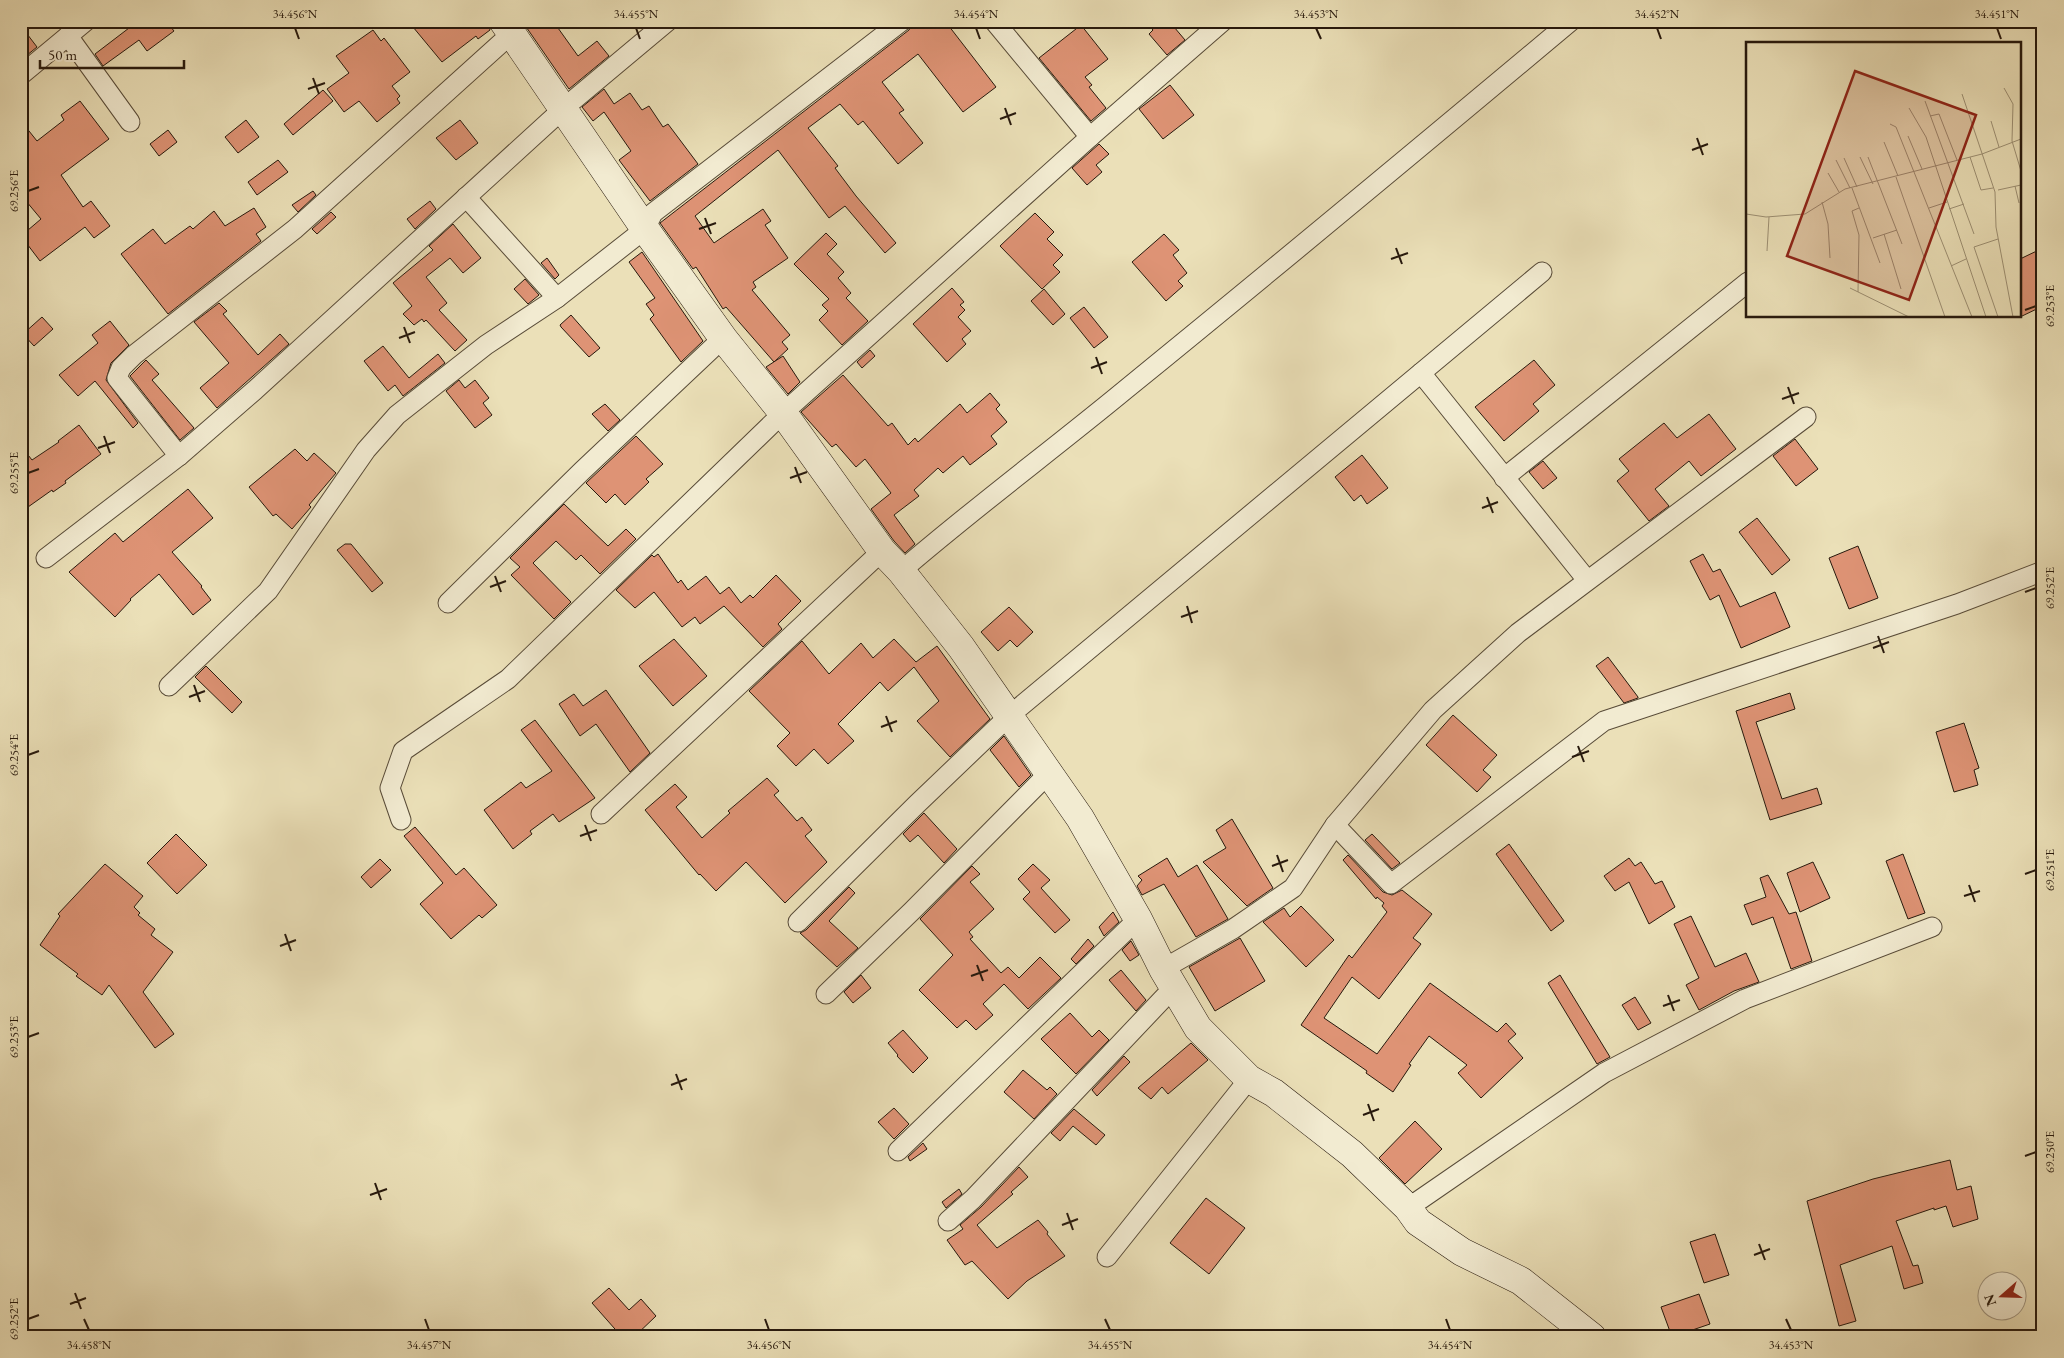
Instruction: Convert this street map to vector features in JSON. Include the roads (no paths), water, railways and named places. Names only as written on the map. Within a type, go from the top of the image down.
[{"type":"street","points":[[21,75],[86,21]]},
{"type":"street","points":[[46,558],[179,456],[255,390],[564,108],[668,21]]},
{"type":"street","points":[[169,686],[268,591],[366,450],[397,415],[486,346],[557,298],[645,229],[653,213],[902,21]]},
{"type":"street","points":[[994,21],[1090,137]]},
{"type":"street","points":[[401,820],[390,788],[403,751],[508,679],[783,413],[1090,137],[1223,21]]},
{"type":"street","points":[[901,571],[964,517],[1065,439],[1346,211],[1571,21]]},
{"type":"street","points":[[179,456],[117,378],[121,368],[295,229],[507,28],[564,108],[645,229],[723,338],[783,413],[882,551],[901,571],[961,647],[1049,773],[1080,818],[1198,1028],[1249,1079],[1274,1094],[1352,1154],[1408,1208],[1418,1222],[1462,1252],[1521,1282],[1592,1337]]},
{"type":"street","points":[[68,36],[130,122]]},
{"type":"street","points":[[466,197],[557,298]]},
{"type":"street","points":[[798,922],[1009,716],[1542,272]]},
{"type":"street","points":[[1504,478],[1746,284]]},
{"type":"street","points":[[448,603],[582,471],[723,338]]},
{"type":"street","points":[[1421,373],[1587,580]]},
{"type":"street","points":[[948,1221],[973,1200],[1169,978],[1233,929],[1292,888],[1335,825],[1432,710],[1518,633],[1806,416]]},
{"type":"street","points":[[600,814],[882,551]]},
{"type":"street","points":[[1335,825],[1391,884],[1604,721],[1957,604],[2043,571]]},
{"type":"street","points":[[826,994],[912,911],[1049,773]]},
{"type":"street","points":[[898,1151],[1138,919]]},
{"type":"street","points":[[1408,1208],[1604,1073],[1745,999],[1932,927]]},
{"type":"street","points":[[1107,1257],[1249,1079]]}]
